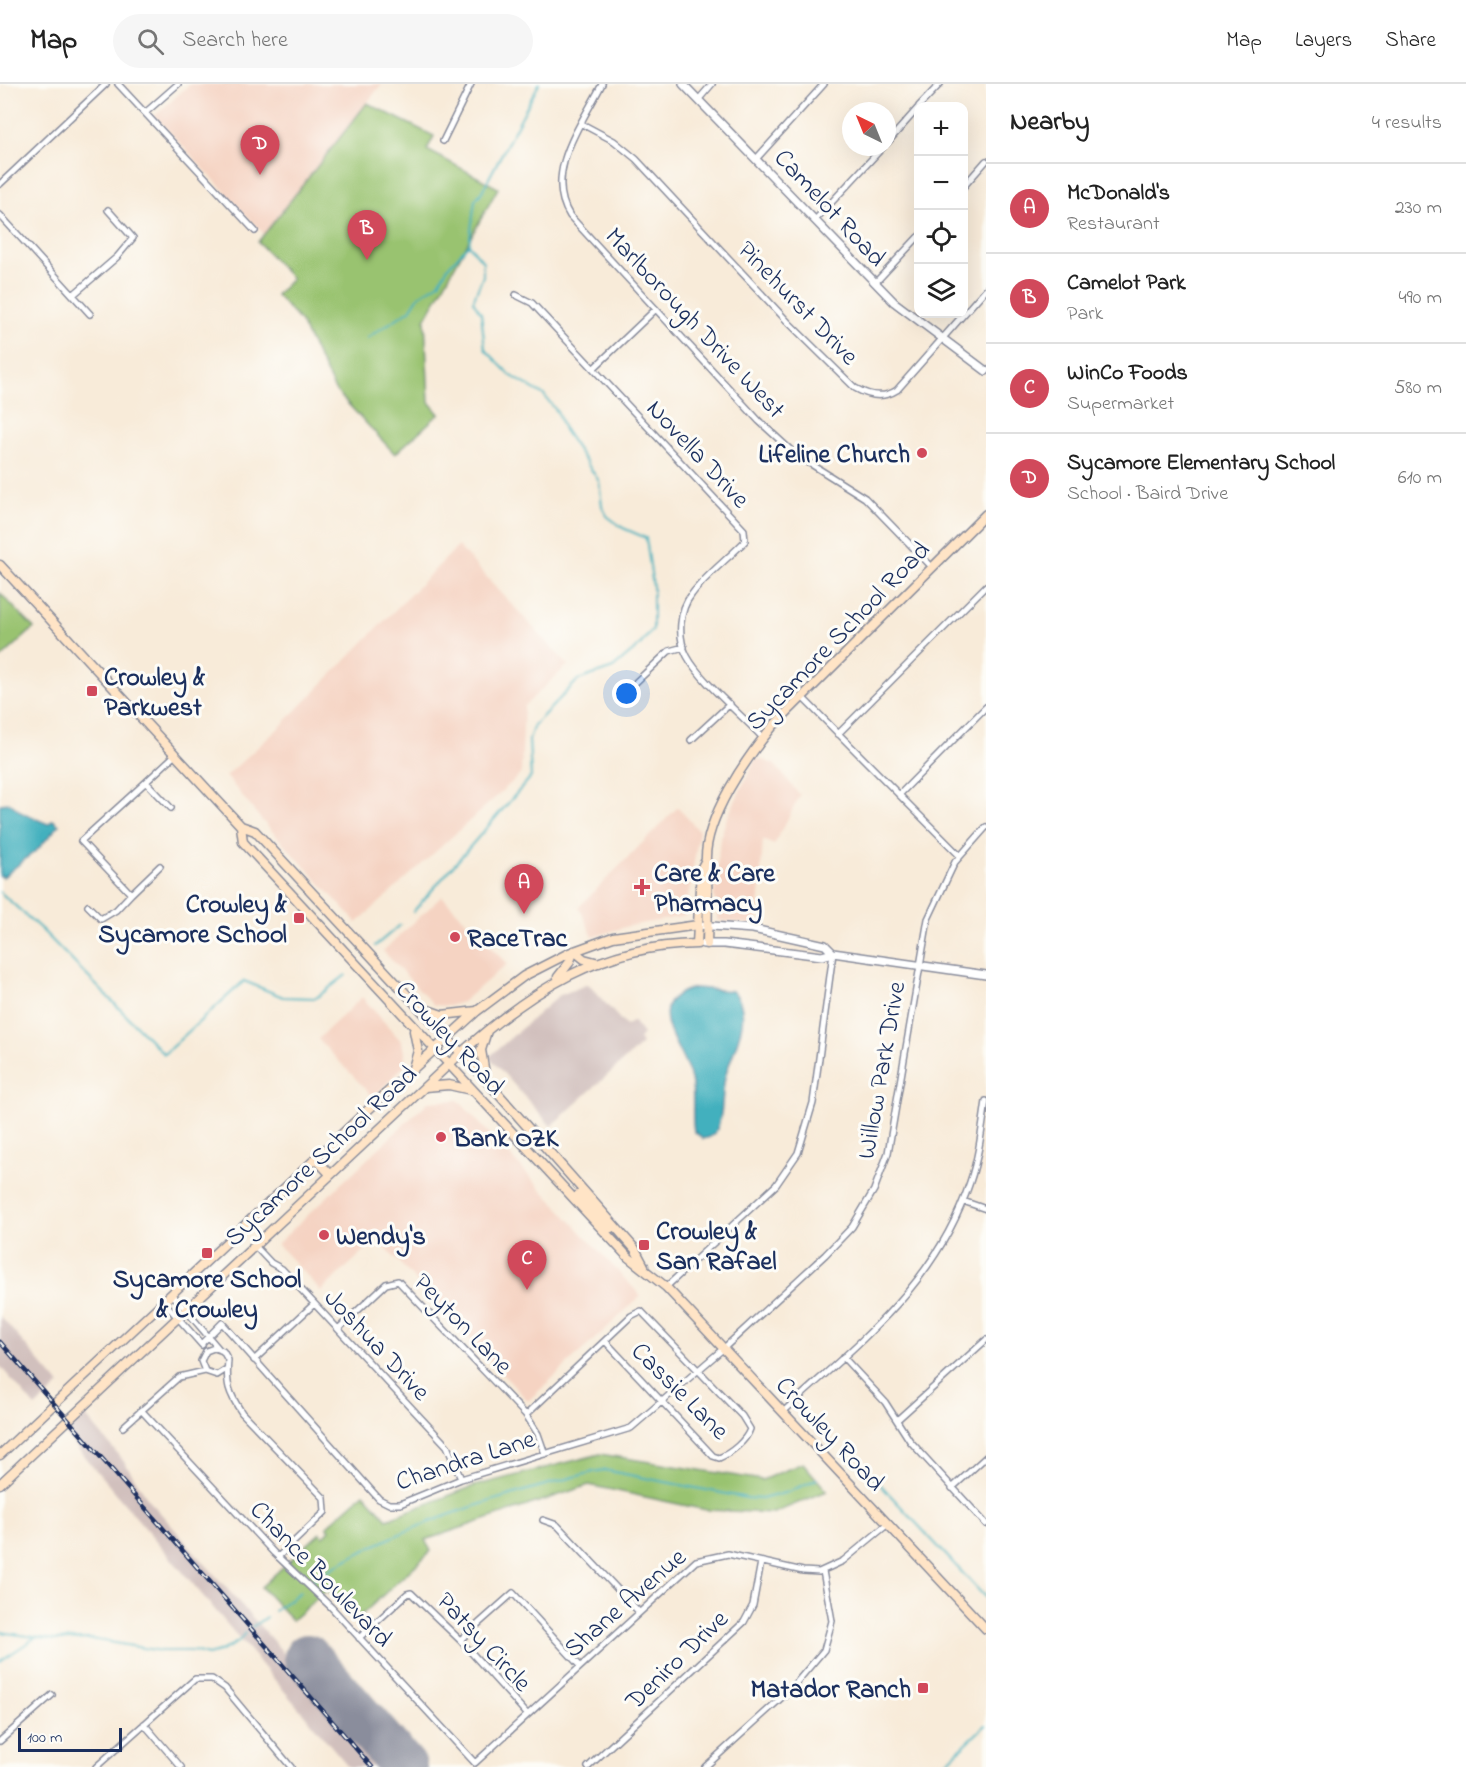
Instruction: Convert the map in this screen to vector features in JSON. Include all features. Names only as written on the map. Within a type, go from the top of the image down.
[{"type":"main road","name":"Sycamore School Road","points":[[0,1484],[448,1064],[522,1001],[550,984],[599,963],[647,950],[697,944],[701,869],[706,860],[718,813],[739,774],[763,738],[986,514]]},
{"type":"main road","name":"Crowley Road","points":[[0,565],[241,826],[255,831],[448,1038],[635,1249],[644,1267]]},
{"type":"main road","name":"Crowley Road","points":[[241,826],[243,842],[471,1090],[628,1257],[644,1267],[666,1287],[986,1629]]},
{"type":"main road","name":"Sycamore School Road","points":[[706,860],[707,944]]},
{"type":"main road","name":"Sycamore School Road","points":[[0,1455],[315,1159],[477,1011],[524,976],[574,951],[613,937],[698,925]]},
{"type":"main road","points":[[550,984],[569,963],[574,951],[584,959],[599,963]]},
{"type":"main road","points":[[418,1006],[442,1015],[477,1011]]},
{"type":"main road","points":[[486,1080],[481,1050],[489,1027]]},
{"type":"main road","points":[[413,1070],[418,1052],[414,1028]]},
{"type":"main road","points":[[424,1087],[449,1085],[471,1090]]},
{"type":"main road","points":[[315,1159],[330,1174]]},
{"type":"main road","points":[[563,1188],[575,1192],[608,1227],[622,1234]]},
{"type":"street","points":[[0,184],[106,84]]},
{"type":"street","points":[[118,84],[255,231]]},
{"type":"street","points":[[145,113],[178,84]]},
{"type":"street","points":[[443,141],[471,84]]},
{"type":"street","name":"Marlborough Drive West","points":[[602,84],[564,161],[559,183],[561,200],[570,216],[759,421],[795,454],[865,498],[932,567]]},
{"type":"street","name":"Camelot Road","points":[[683,84],[902,309],[986,371]]},
{"type":"street","points":[[699,99],[712,84]]},
{"type":"street","points":[[757,158],[824,84]]},
{"type":"street","points":[[924,102],[940,84]]},
{"type":"street","points":[[896,133],[914,113]]},
{"type":"street","name":"Pinehurst Drive","points":[[582,124],[614,141],[659,181],[788,322],[855,388],[866,394],[888,395],[897,390],[986,289]]},
{"type":"street","points":[[815,220],[875,156]]},
{"type":"street","points":[[968,181],[986,162]]},
{"type":"street","points":[[73,295],[117,256],[133,238],[108,210]]},
{"type":"street","points":[[0,215],[90,314]]},
{"type":"street","points":[[875,283],[914,241]]},
{"type":"street","name":"Novella Drive","points":[[516,295],[532,303],[744,530],[745,541],[692,594],[681,613],[684,647],[687,656],[763,738]]},
{"type":"street","points":[[594,368],[656,309]]},
{"type":"street","points":[[838,734],[986,586]]},
{"type":"street","points":[[636,682],[669,651],[684,647]]},
{"type":"street","points":[[802,697],[960,856]]},
{"type":"street","points":[[691,740],[730,704]]},
{"type":"street","points":[[899,795],[986,706]]},
{"type":"street","points":[[131,894],[81,841],[175,755]]},
{"type":"street","points":[[146,782],[171,808]]},
{"type":"street","name":"Willow Park Drive","points":[[724,1348],[852,1227],[874,1190],[888,1153],[898,1110],[928,919],[960,856],[986,826]]},
{"type":"street","points":[[88,906],[101,919],[116,910],[160,866]]},
{"type":"street","points":[[698,925],[753,929],[825,945],[833,952]]},
{"type":"street","points":[[697,944],[822,956],[833,952],[986,975]]},
{"type":"street","points":[[666,1287],[776,1185],[798,1153],[813,1103],[833,952]]},
{"type":"street","points":[[783,1412],[913,1289],[944,1242],[971,1179],[985,1117],[986,1101]]},
{"type":"street","points":[[963,1201],[986,1209]]},
{"type":"street","name":"Joshua Drive","points":[[254,1245],[271,1263],[282,1269],[447,1446],[461,1479]]},
{"type":"street","name":"Peyton Lane","points":[[338,1329],[386,1284],[398,1281],[526,1415],[538,1434],[545,1454]]},
{"type":"street","points":[[172,1294],[226,1355],[225,1370],[231,1397],[242,1413],[324,1498],[325,1512],[278,1557]]},
{"type":"street","points":[[164,1302],[206,1351]]},
{"type":"street","points":[[254,1360],[314,1304]]},
{"type":"street","points":[[526,1415],[631,1316],[641,1311],[698,1369]]},
{"type":"street","name":"Chandra Lane","points":[[209,1336],[222,1323],[379,1499],[388,1504],[400,1504],[461,1479],[624,1431],[662,1402],[724,1348]]},
{"type":"street","points":[[201,1344],[209,1336]]},
{"type":"street","points":[[897,1420],[986,1340]]},
{"type":"street","name":"Cassie Lane","points":[[605,1341],[713,1456],[719,1458],[742,1441],[749,1433],[749,1426],[698,1369]]},
{"type":"street","points":[[206,1351],[219,1349]]},
{"type":"street","points":[[205,1371],[201,1361],[206,1351]]},
{"type":"street","points":[[843,1357],[885,1402],[910,1441],[986,1524]]},
{"type":"street","points":[[123,1427],[179,1377],[205,1371],[213,1375],[225,1370]]},
{"type":"street","name":"Chance Boulevard","points":[[141,1410],[278,1557],[360,1638],[475,1763]]},
{"type":"street","points":[[952,1488],[986,1457]]},
{"type":"street","points":[[543,1520],[557,1526],[639,1612]]},
{"type":"street","points":[[705,1767],[790,1690],[824,1650],[832,1620],[823,1571],[859,1550],[888,1524]]},
{"type":"street","name":"Shane Avenue","points":[[475,1763],[696,1561],[728,1554],[803,1572],[823,1571]]},
{"type":"street","name":"Deniro Drive","points":[[588,1767],[744,1622],[753,1605],[761,1562]]},
{"type":"street","name":"Patsy Circle","points":[[360,1638],[407,1594],[411,1593],[460,1640],[527,1714]]},
{"type":"street","points":[[460,1640],[513,1593],[580,1666]]},
{"type":"street","points":[[96,1767],[195,1679],[212,1679],[225,1688],[291,1767]]},
{"type":"street","points":[[0,1741],[52,1695]]},
{"type":"street","points":[[144,1724],[181,1767]]},
{"type":"shaded area","points":[[190,84],[381,85],[264,234],[155,116]]},
{"type":"shaded area","points":[[458,546],[568,665],[524,706],[521,774],[357,923],[259,817],[226,776],[280,727]]},
{"type":"shaded area","points":[[756,758],[774,764],[800,795],[774,845],[763,840],[757,925],[718,920],[714,896],[720,840],[726,820]]},
{"type":"shaded area","points":[[678,807],[699,831],[685,916],[628,926],[593,937],[579,907]]},
{"type":"shaded area","points":[[442,896],[507,964],[462,1002],[449,1006],[434,1005],[383,951]]},
{"type":"shaded area","points":[[588,984],[626,1026],[633,1021],[643,1034],[638,1039],[642,1044],[551,1126],[489,1057],[558,996]]},
{"type":"shaded area","points":[[362,997],[402,1042],[406,1064],[373,1097],[318,1039]]},
{"type":"shaded area","points":[[458,1100],[641,1296],[528,1401],[377,1239],[321,1291],[277,1244],[428,1102]]},
{"type":"shaded area","points":[[0,1316],[60,1385],[35,1407],[0,1366]]},
{"type":"shaded area","points":[[84,1414],[125,1463],[148,1499],[384,1767],[349,1767],[65,1434]]},
{"type":"green space","points":[[367,103],[434,136],[427,150],[498,188],[425,320],[429,402],[439,414],[395,454],[335,390],[300,321],[276,295],[292,279],[258,242]]},
{"type":"green space","points":[[0,593],[34,628],[0,659]]},
{"type":"green space","points":[[600,1454],[762,1480],[803,1463],[827,1491],[774,1513],[706,1510],[589,1485],[425,1540],[431,1551],[355,1621],[327,1590],[292,1620],[261,1587],[320,1533],[324,1536],[330,1530],[327,1526],[364,1493],[387,1519],[474,1486]]},
{"type":"water","points":[[10,803],[22,813],[48,824],[53,820],[59,825],[38,849],[3,877],[0,876],[0,804]]},
{"type":"water","points":[[695,988],[733,991],[740,1001],[742,1011],[740,1034],[725,1078],[719,1123],[714,1135],[703,1139],[694,1131],[691,1079],[668,1026],[666,1014],[669,1003],[678,994]]},
{"type":"waterway","points":[[413,912],[531,777],[529,739],[534,725],[578,680],[613,668],[639,646],[653,629],[653,587],[646,538],[623,528],[607,516],[602,506],[599,481],[564,430],[558,413],[544,395],[510,375],[485,349],[481,313],[473,301],[483,276],[483,262],[469,245],[475,200],[481,193],[539,84]]},
{"type":"waterway","points":[[367,338],[410,310],[419,296],[439,283],[448,267],[468,245]]},
{"type":"waterway","points":[[0,892],[42,930],[164,1054],[244,981],[283,997],[316,998],[346,975]]},
{"type":"waterway","points":[[375,946],[400,925]]},
{"type":"waterway","points":[[854,1464],[865,1468],[986,1598]]},
{"type":"waterway","points":[[312,1580],[378,1544],[448,1515],[593,1472],[604,1470],[762,1499],[788,1492],[817,1479]]},
{"type":"waterway","points":[[274,1611],[300,1592]]},
{"type":"waterway","points":[[252,1627],[266,1617]]},
{"type":"waterway","points":[[0,1632],[55,1640],[91,1639],[161,1651],[193,1651],[208,1655],[238,1642],[245,1633]]},
{"type":"waterway","points":[[0,1661],[35,1638]]},
{"type":"waterway","points":[[941,1767],[986,1725]]},
{"type":"runway","points":[[307,1657],[404,1767]]},
{"type":"railway","points":[[0,1342],[372,1767]]},
{"type":"place","name":"Sycamore Elementary School","points":[[260,175]]},
{"type":"place","name":"Camelot Park","points":[[367,260]]},
{"type":"place","name":"Lifeline Church","points":[[922,453]]},
{"type":"place","name":"Crowley & Parkwest","points":[[92,691]]},
{"type":"place","name":"Care & Care Pharmacy","points":[[642,887]]},
{"type":"place","name":"McDonald's","points":[[524,914]]},
{"type":"place","name":"Crowley & Sycamore School","points":[[299,918]]},
{"type":"place","name":"RaceTrac","points":[[455,937]]},
{"type":"place","name":"Bank OZK","points":[[441,1137]]},
{"type":"place","name":"Wendy's","points":[[324,1235]]},
{"type":"place","name":"Crowley & San Rafael","points":[[644,1245]]},
{"type":"place","name":"Sycamore School & Crowley","points":[[207,1253]]},
{"type":"place","name":"WinCo Foods","points":[[527,1290]]},
{"type":"place","name":"Matador Ranch","points":[[923,1688]]}]
